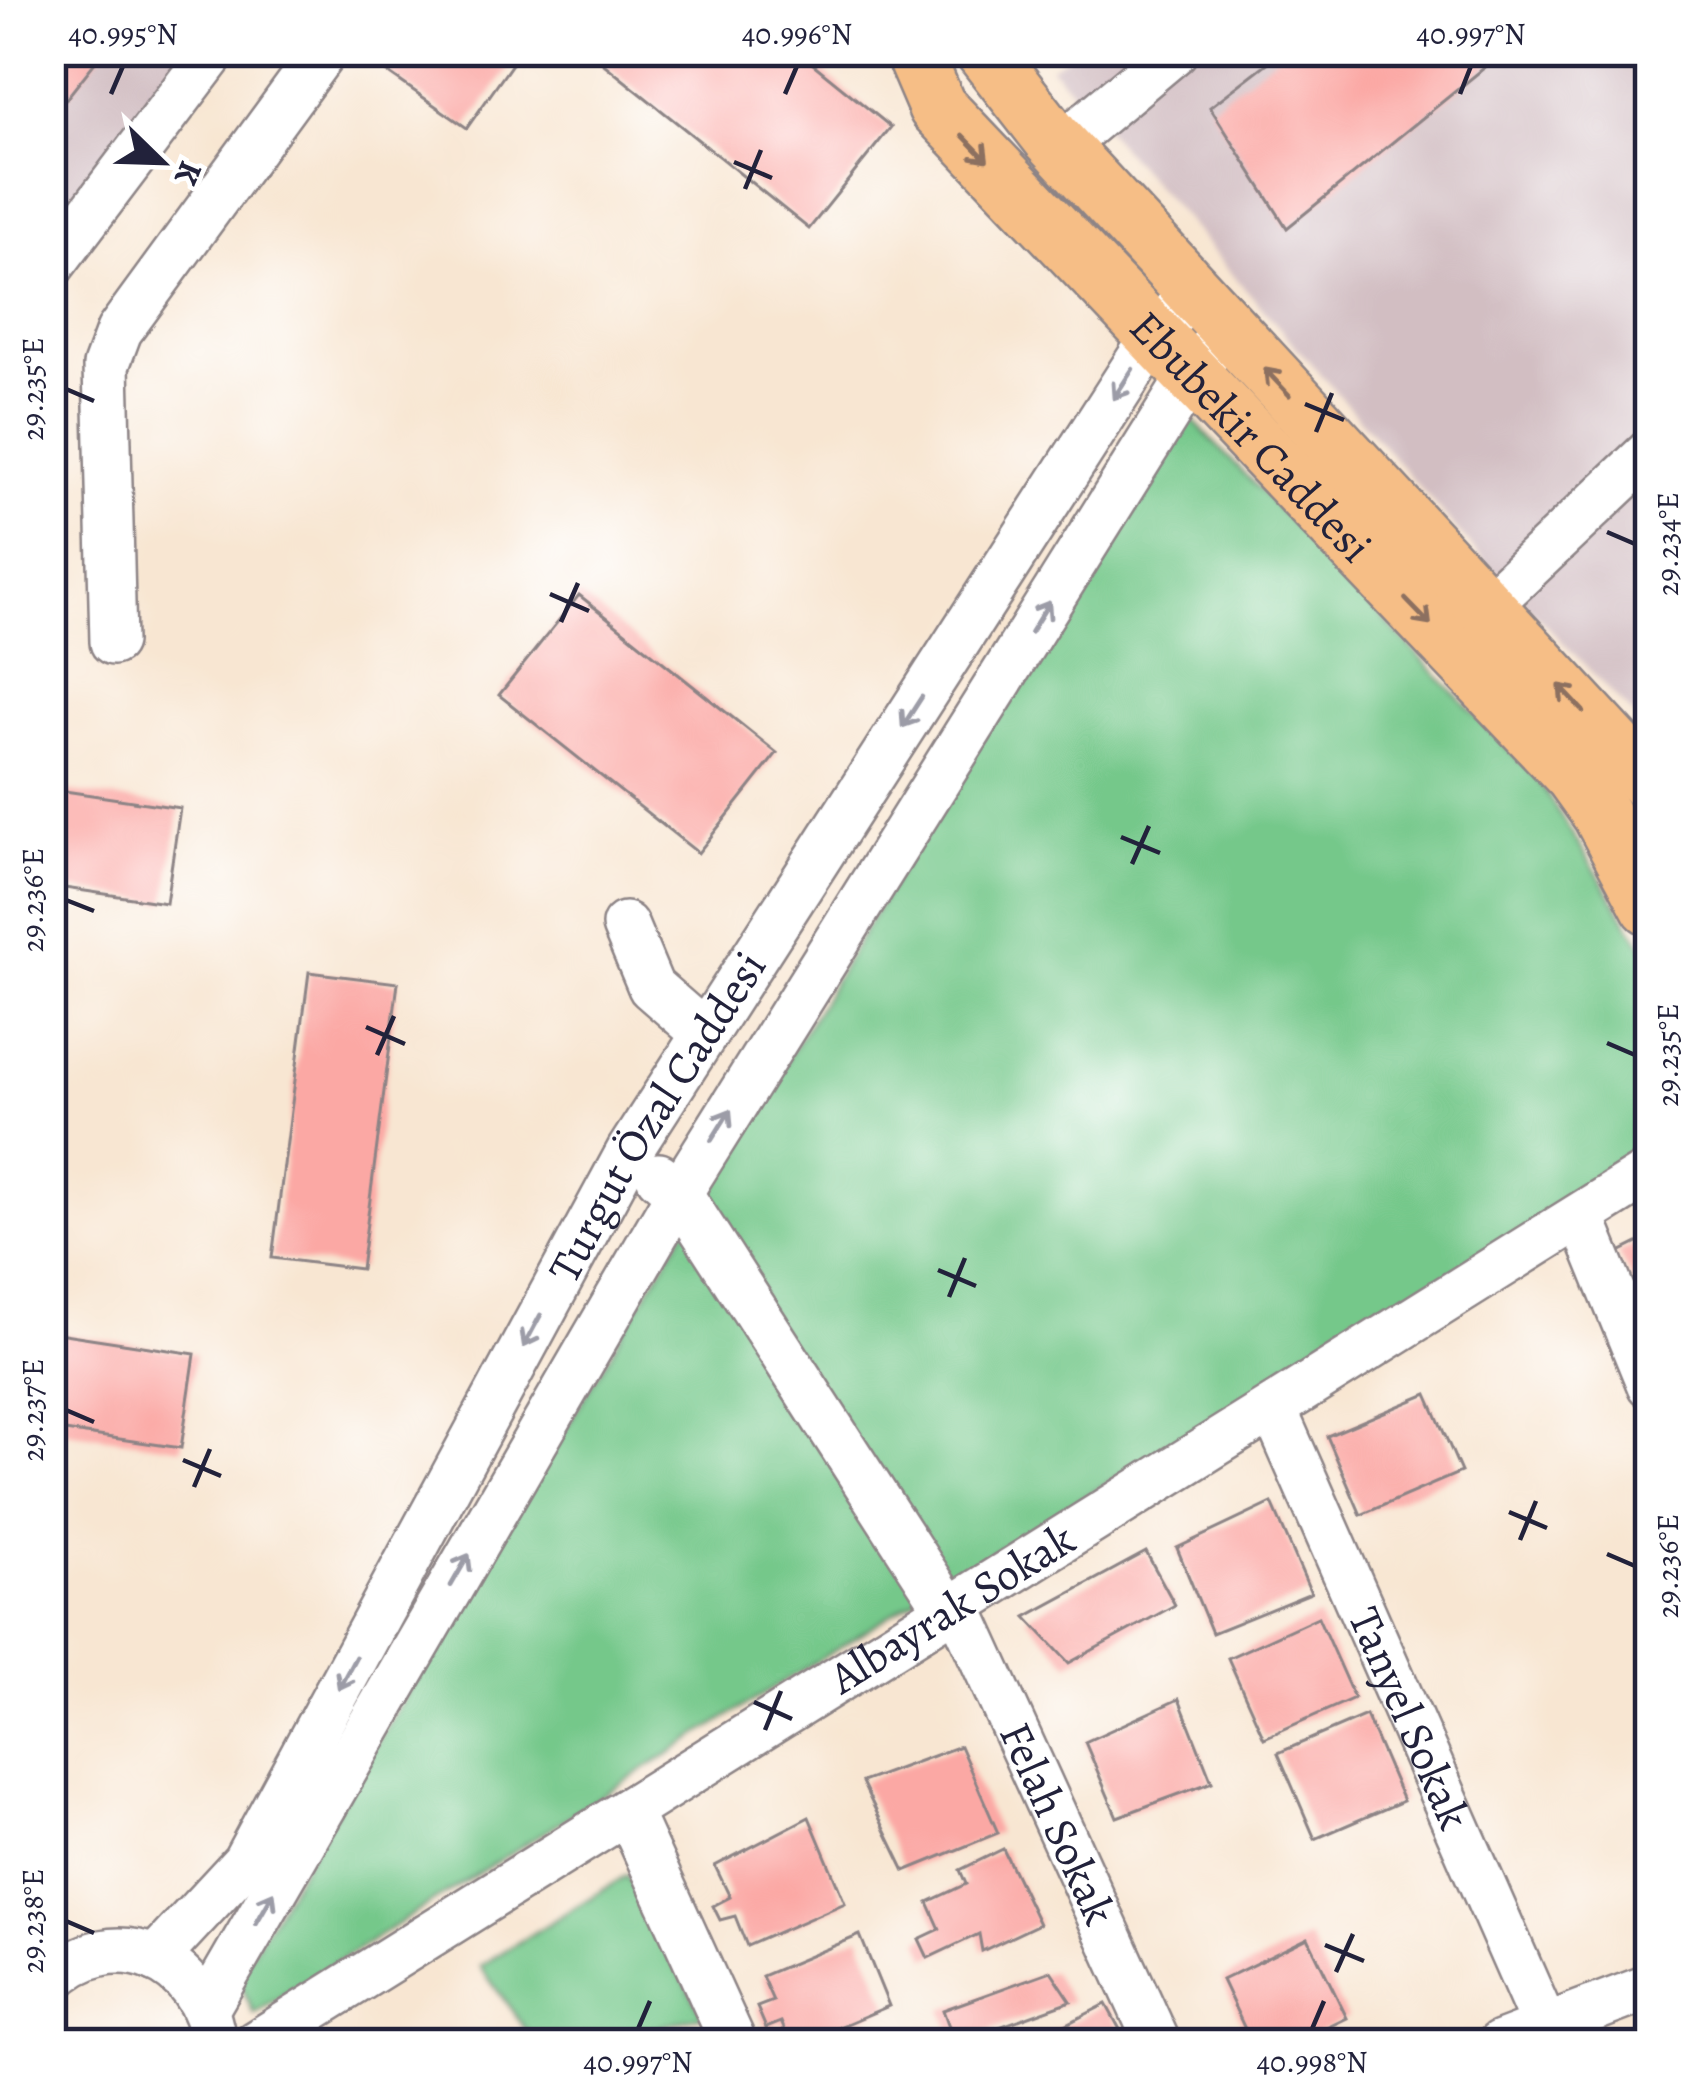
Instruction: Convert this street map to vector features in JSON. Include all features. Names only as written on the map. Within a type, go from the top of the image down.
[{"type":"main road","name":"Ebubekir Caddesi","points":[[913,51],[937,107],[1573,775],[1601,814],[1650,906]]},
{"type":"main road","name":"Ebubekir Caddesi","points":[[985,51],[1060,147],[1650,784]]},
{"type":"street","points":[[51,266],[214,51]]},
{"type":"street","points":[[113,642],[106,366],[118,331],[324,51]]},
{"type":"street","points":[[1060,147],[1175,51]]},
{"type":"street","name":"Turgut Özal Caddesi","points":[[155,1959],[244,1862],[630,1150],[1173,355],[1210,309]]},
{"type":"street","name":"Turgut Özal Caddesi","points":[[210,2026],[679,1193],[1173,355]]},
{"type":"street","points":[[1486,607],[1650,452]]},
{"type":"street","name":"Ebubekir Caddesi","points":[[1601,814],[1650,784]]},
{"type":"street","points":[[625,925],[651,987],[705,1034]]},
{"type":"street","name":"Felah Sokak","points":[[630,1150],[679,1193],[954,1608],[1158,2044]]},
{"type":"street","name":"Albayrak Sokak","points":[[255,2044],[1650,1172]]},
{"type":"street","points":[[1580,1216],[1650,1385]]},
{"type":"street","name":"Tanyel Sokak","points":[[1273,1408],[1545,2027]]},
{"type":"street","points":[[628,1811],[734,2044]]},
{"type":"street","points":[[51,1981],[80,1959],[109,1951],[139,1953],[190,1983],[210,2026]]},
{"type":"street","points":[[1500,2044],[1650,1987]]},
{"type":"shaded area","points":[[51,51],[192,51],[51,239]]},
{"type":"shaded area","points":[[1076,51],[1650,51],[1650,733],[1478,554],[1051,67]]},
{"type":"green space","points":[[1179,406],[1538,780],[1650,957],[1650,1155],[916,1599],[254,2014],[237,1976]]},
{"type":"green space","points":[[627,1875],[703,2015],[595,2044],[536,2044],[480,1966]]},
{"type":"building","points":[[51,51],[104,51],[51,118]]},
{"type":"building","points":[[401,51],[521,51],[467,128],[387,72]]},
{"type":"building","points":[[608,51],[797,51],[891,127],[809,229],[600,61]]},
{"type":"building","points":[[1283,51],[1505,51],[1287,228],[1210,107]]},
{"type":"building","points":[[579,595],[777,753],[698,853],[499,695]]},
{"type":"building","points":[[51,789],[180,808],[166,903],[51,886]]},
{"type":"building","points":[[309,972],[398,983],[361,1269],[272,1258]]},
{"type":"building","points":[[1650,1237],[1650,1314],[1618,1253]]},
{"type":"building","points":[[51,1332],[195,1354],[181,1448],[51,1429]]},
{"type":"building","points":[[1427,1394],[1461,1472],[1361,1515],[1327,1436]]},
{"type":"building","points":[[1272,1503],[1311,1593],[1212,1633],[1177,1548]]},
{"type":"building","points":[[1146,1552],[1175,1605],[1069,1663],[1026,1617]]},
{"type":"building","points":[[1318,1617],[1354,1698],[1264,1738],[1228,1658]]},
{"type":"building","points":[[1179,1699],[1212,1782],[1117,1817],[1085,1742]]},
{"type":"building","points":[[1366,1715],[1403,1801],[1315,1839],[1278,1753]]},
{"type":"building","points":[[960,1746],[998,1833],[905,1871],[862,1782]]},
{"type":"building","points":[[809,1817],[845,1903],[747,1946],[735,1916],[720,1920],[713,1906],[730,1897],[715,1866]]},
{"type":"building","points":[[1003,1849],[1039,1924],[982,1951],[979,1934],[928,1958],[919,1939],[940,1929],[928,1902],[966,1884],[960,1870]]},
{"type":"building","points":[[860,1935],[889,2006],[799,2044],[791,2044],[781,2022],[766,2028],[757,2007],[773,2001],[762,1976]]},
{"type":"building","points":[[1308,1938],[1347,2018],[1293,2044],[1252,2044],[1222,1980]]},
{"type":"building","points":[[1051,1971],[1071,2001],[955,2043],[943,2010]]},
{"type":"building","points":[[1106,2004],[1128,2044],[1028,2044]]}]
